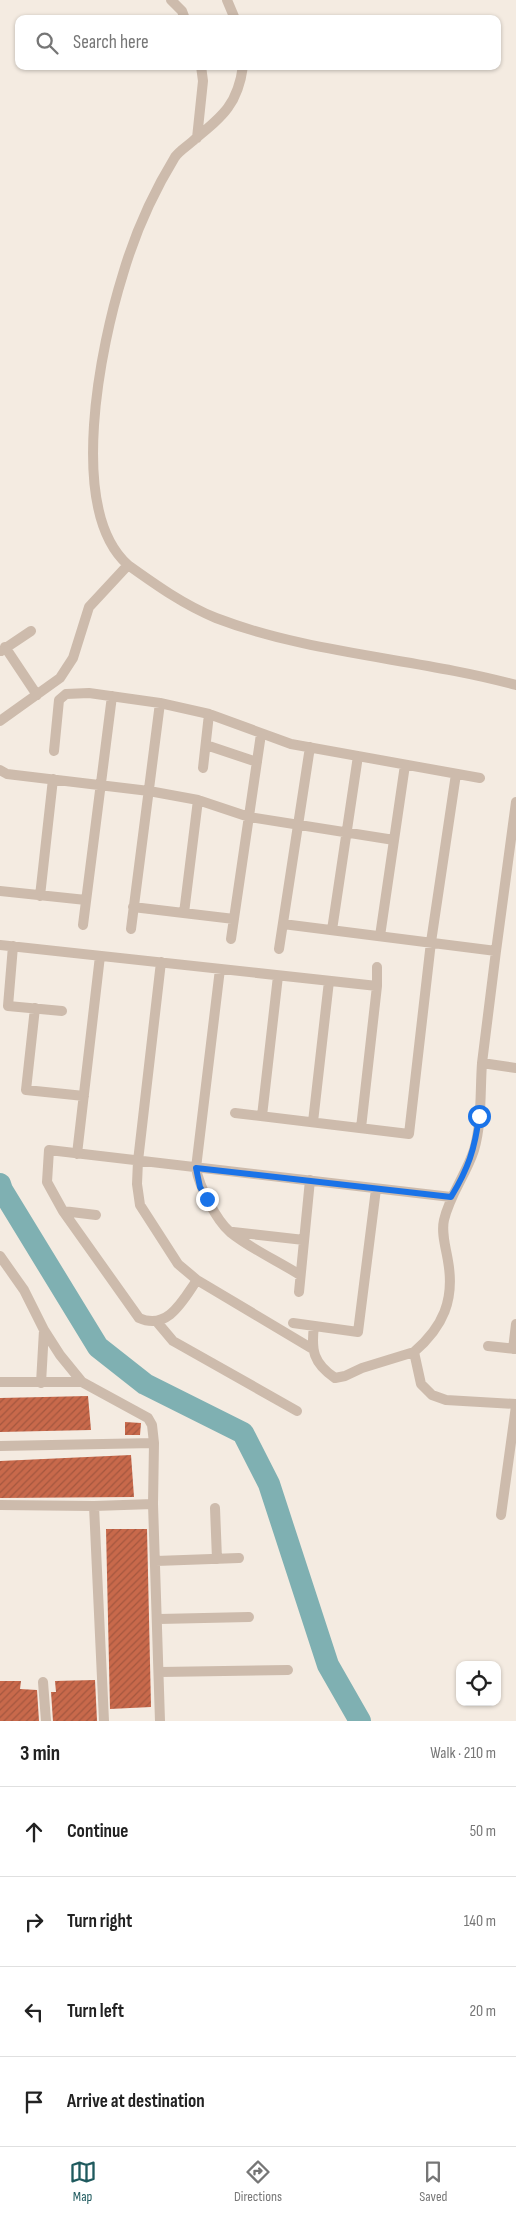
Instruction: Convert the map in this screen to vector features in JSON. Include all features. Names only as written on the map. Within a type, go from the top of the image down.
[{"type":"street","points":[[171,0],[184,15]]},
{"type":"street","points":[[227,0],[233,15]]},
{"type":"street","points":[[196,138],[203,81],[202,70]]},
{"type":"street","points":[[242,70],[236,98],[219,118],[177,154],[153,195],[123,273],[100,369],[94,426],[93,478],[105,529],[118,556],[128,565],[179,600],[215,617],[275,638],[330,650],[480,675],[516,685]]},
{"type":"street","points":[[0,721],[60,678],[72,658],[89,607],[128,565]]},
{"type":"street","points":[[30,631],[3,649],[37,695]]},
{"type":"street","points":[[54,751],[59,700],[66,694],[89,693],[160,703],[209,714],[291,744],[480,778]]},
{"type":"street","points":[[83,925],[112,696]]},
{"type":"street","points":[[131,929],[160,703]]},
{"type":"street","points":[[203,768],[209,714]]},
{"type":"street","points":[[231,939],[261,734]]},
{"type":"street","points":[[206,745],[257,762]]},
{"type":"street","points":[[279,949],[310,748]]},
{"type":"street","points":[[332,930],[358,756]]},
{"type":"street","points":[[380,936],[405,765]]},
{"type":"street","points":[[0,770],[7,774],[149,791],[198,800],[249,816],[298,826],[394,840]]},
{"type":"street","points":[[235,1113],[408,1134],[431,942],[456,774]]},
{"type":"street","points":[[40,896],[53,779]]},
{"type":"street","points":[[184,914],[198,800]]},
{"type":"street","points":[[161,962],[137,1184],[140,1205],[178,1264],[197,1280],[311,1348],[318,1362],[334,1378],[414,1352],[431,1338],[442,1321],[448,1303],[450,1278],[443,1236],[444,1222],[451,1197],[465,1174],[475,1148],[482,1063],[516,802]]},
{"type":"street","points":[[0,891],[86,900]]},
{"type":"street","points":[[134,907],[234,919]]},
{"type":"street","points":[[283,924],[496,951]]},
{"type":"street","points":[[0,945],[377,986]]},
{"type":"street","points":[[13,946],[8,1006],[62,1011]]},
{"type":"street","points":[[77,1154],[100,956]]},
{"type":"street","points":[[361,1128],[377,986],[377,966]]},
{"type":"street","points":[[220,969],[196,1168],[203,1193],[229,1231],[300,1275]]},
{"type":"street","points":[[262,1116],[278,976]]},
{"type":"street","points":[[313,1122],[329,981]]},
{"type":"street","points":[[36,1008],[26,1090],[84,1096]]},
{"type":"street","points":[[482,1063],[516,1068]]},
{"type":"street","points":[[197,1280],[177,1309],[157,1322],[148,1322],[139,1318],[63,1211],[47,1182],[49,1150],[451,1197]]},
{"type":"street","points":[[299,1292],[310,1180]]},
{"type":"street","points":[[293,1323],[358,1332],[376,1189]]},
{"type":"street","points":[[63,1211],[96,1215]]},
{"type":"street","points":[[229,1231],[304,1240]]},
{"type":"street","points":[[0,1256],[34,1308],[44,1330],[82,1382],[148,1418],[152,1426],[154,1443],[153,1504],[159,1619],[160,1721]]},
{"type":"street","points":[[157,1322],[173,1341],[297,1411]]},
{"type":"street","points":[[488,1346],[515,1349],[516,1324]]},
{"type":"street","points":[[311,1348],[314,1326]]},
{"type":"street","points":[[41,1383],[44,1330]]},
{"type":"street","points":[[414,1352],[421,1384],[432,1395],[446,1400],[516,1405],[501,1515]]},
{"type":"street","points":[[0,1382],[82,1382]]},
{"type":"street","points":[[0,1446],[154,1443]]},
{"type":"street","points":[[0,1505],[94,1506],[153,1504]]},
{"type":"street","points":[[94,1506],[104,1721]]},
{"type":"street","points":[[215,1508],[217,1559]]},
{"type":"street","points":[[156,1561],[239,1558]]},
{"type":"street","points":[[159,1619],[249,1617]]},
{"type":"street","points":[[160,1672],[288,1670]]},
{"type":"street","points":[[43,1682],[46,1721]]},
{"type":"building","points":[[88,1396],[91,1430],[0,1432],[0,1398]]},
{"type":"building","points":[[125,1422],[141,1423],[140,1435],[125,1435]]},
{"type":"building","points":[[131,1455],[134,1497],[0,1498],[0,1461]]},
{"type":"building","points":[[106,1529],[147,1529],[151,1707],[110,1709]]},
{"type":"building","points":[[95,1680],[97,1721],[53,1721],[51,1692],[56,1692],[55,1681]]},
{"type":"building","points":[[0,1681],[21,1681],[20,1689],[37,1690],[39,1721],[0,1721]]},
{"type":"waterway","points":[[0,1184],[98,1347],[145,1384],[243,1433],[269,1484],[328,1665],[360,1721]]},
{"type":"route","points":[[207,1199],[200,1187],[196,1168],[451,1197],[465,1174],[475,1148],[479,1116]]}]
